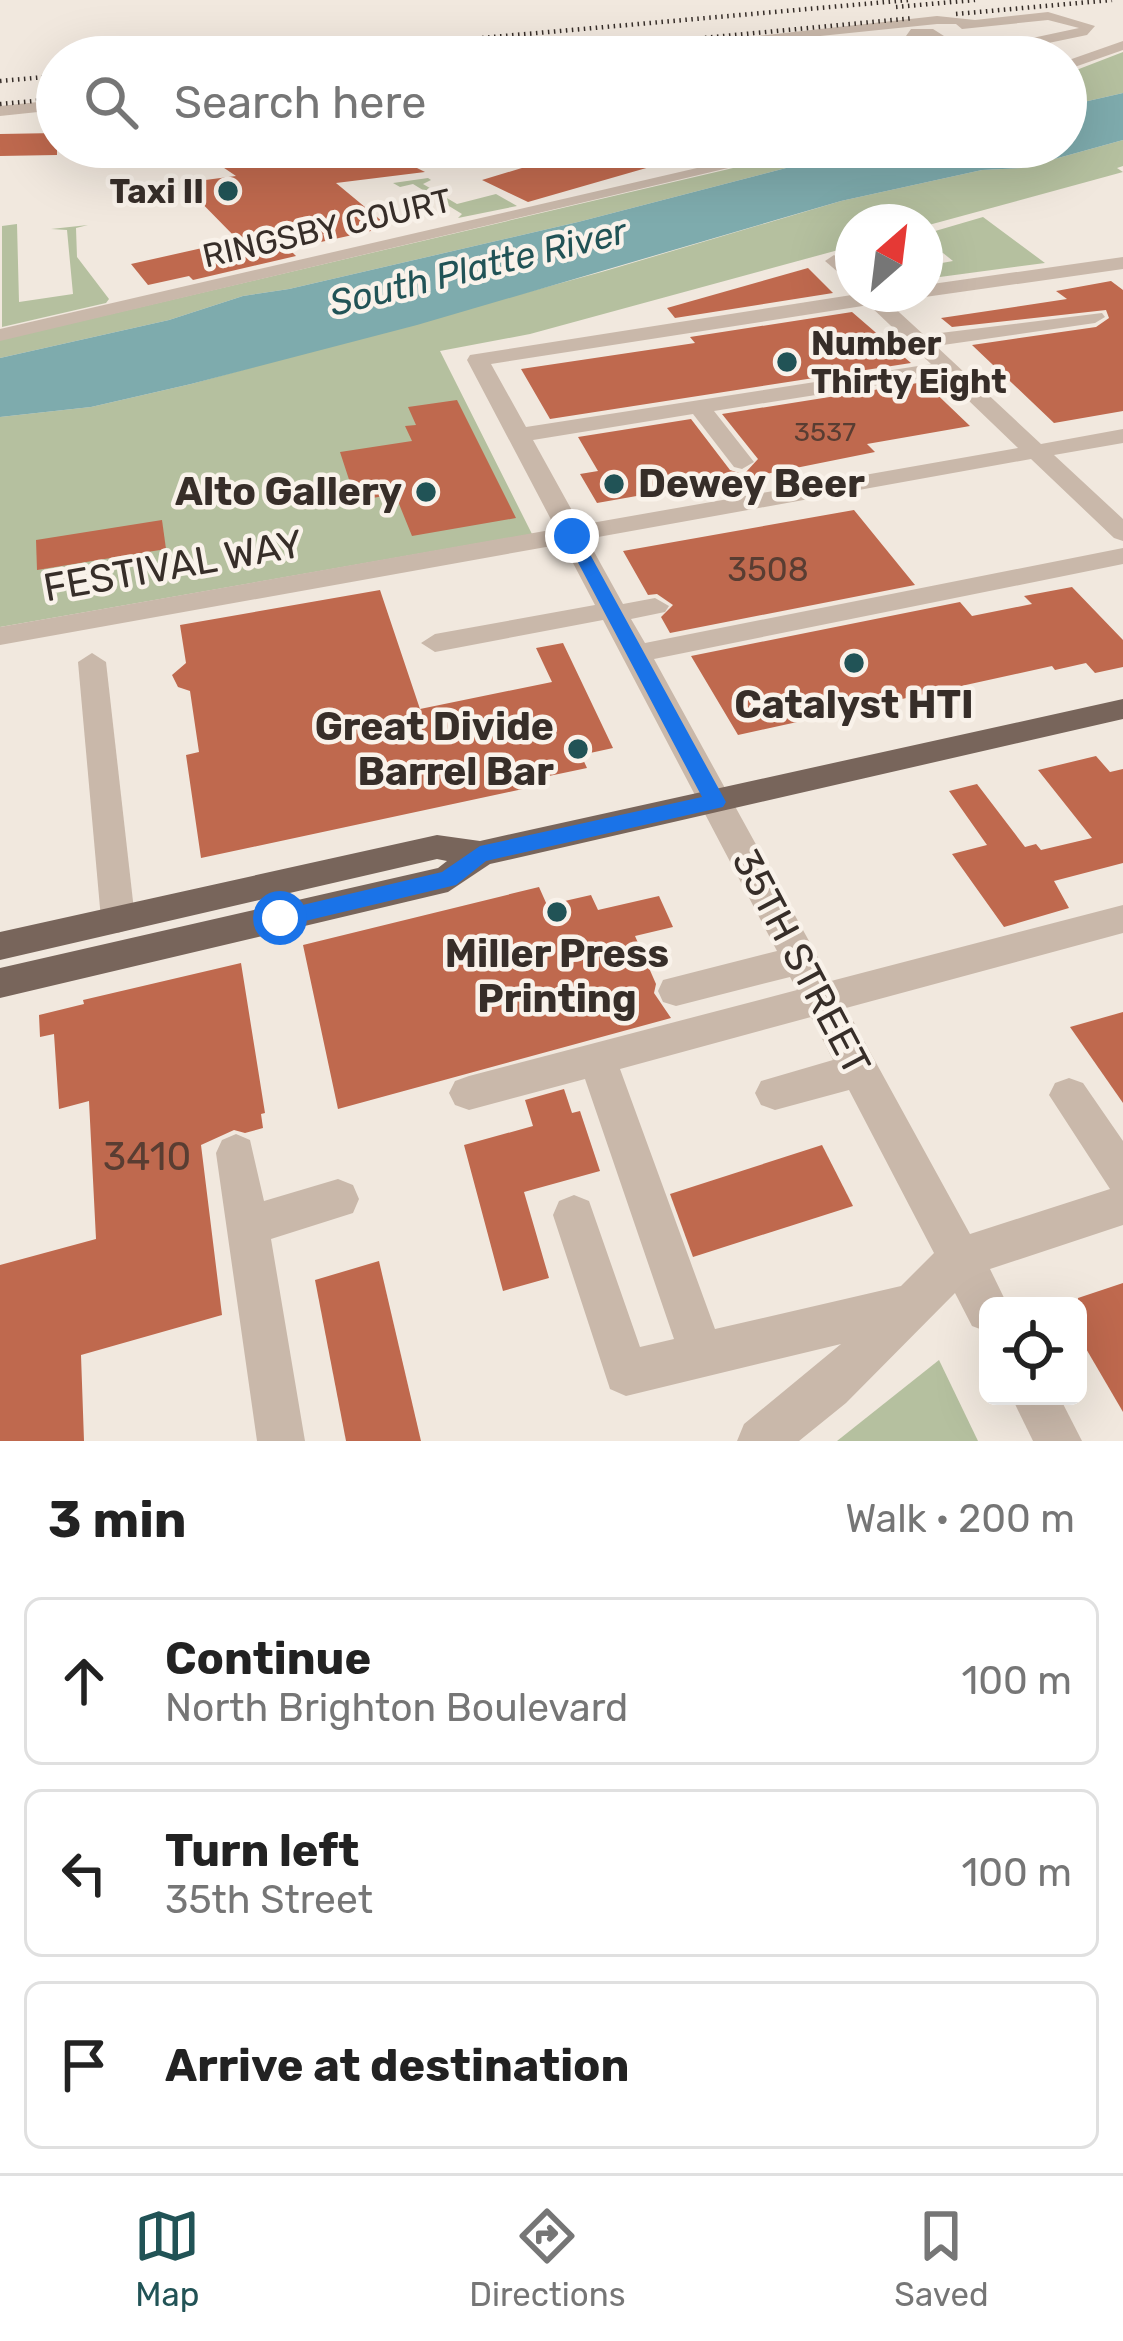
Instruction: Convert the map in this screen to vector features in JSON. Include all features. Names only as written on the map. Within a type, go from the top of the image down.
[{"type":"main road","points":[[0,946],[436,847],[480,854],[1123,709]]},
{"type":"main road","points":[[0,983],[448,879],[480,854]]},
{"type":"street","points":[[982,36],[962,26],[1048,16],[1088,26],[1063,36]]},
{"type":"street","points":[[780,36],[969,20]]},
{"type":"street","points":[[893,36],[928,32],[935,36]]},
{"type":"street","points":[[1087,58],[1123,45]]},
{"type":"street","points":[[0,113],[36,110]]},
{"type":"street","points":[[688,168],[698,173]]},
{"type":"street","name":"RINGSBY COURT","points":[[0,335],[139,299],[719,168]]},
{"type":"street","points":[[1044,249],[1073,270]]},
{"type":"street","points":[[943,288],[1123,262]]},
{"type":"street","points":[[1101,266],[1123,281]]},
{"type":"street","name":"35TH STREET","points":[[835,302],[478,360],[981,1297]]},
{"type":"street","points":[[888,312],[1123,533]]},
{"type":"street","points":[[920,342],[1095,317]]},
{"type":"street","points":[[518,435],[948,368]]},
{"type":"street","points":[[699,407],[742,462]]},
{"type":"street","name":"FESTIVAL WAY","points":[[0,636],[1123,436]]},
{"type":"street","points":[[821,491],[839,512]]},
{"type":"street","points":[[635,653],[1123,556]]},
{"type":"street","points":[[435,643],[655,606]]},
{"type":"street","points":[[92,662],[118,919]]},
{"type":"street","points":[[469,1093],[1123,919]]},
{"type":"street","points":[[676,991],[800,960]]},
{"type":"street","points":[[596,1059],[702,1355]]},
{"type":"street","points":[[775,1093],[859,1070]]},
{"type":"street","points":[[1069,1095],[1123,1175]]},
{"type":"street","points":[[236,1153],[281,1441]]},
{"type":"street","points":[[248,1226],[338,1199]]},
{"type":"street","points":[[761,1441],[830,1387],[960,1258],[1123,1205]]},
{"type":"street","points":[[574,1214],[626,1373],[913,1305]]},
{"type":"street","points":[[1039,1405],[1058,1441]]},
{"type":"green space","points":[[1123,52],[1123,93],[1087,101],[1087,66]]},
{"type":"green space","points":[[1123,140],[1123,166],[1117,168],[1123,172],[943,221],[943,204],[835,204],[835,251],[530,334],[440,351],[532,534],[0,627],[0,417],[91,407],[191,384],[841,201],[982,170],[1087,168],[1087,150]]},
{"type":"green space","points":[[733,168],[786,168],[578,222],[243,296],[169,320],[0,358],[0,340]]},
{"type":"green space","points":[[431,180],[423,184],[457,204],[496,194],[517,206],[458,218],[462,214],[413,184],[400,187],[393,183]]},
{"type":"green space","points":[[983,217],[1045,263],[943,277],[943,263],[953,261],[943,253],[943,229]]},
{"type":"green space","points":[[17,224],[19,302],[73,294],[67,230],[51,229],[88,225],[76,228],[77,257],[109,299],[106,303],[2,327],[2,226]]},
{"type":"green space","points":[[939,1360],[978,1441],[837,1441]]},
{"type":"water","points":[[1123,93],[1123,140],[1087,150],[1087,101]]},
{"type":"water","name":"South Platte River","points":[[786,168],[1022,168],[982,170],[841,201],[417,325],[191,384],[91,407],[0,417],[0,358],[169,320],[243,296],[578,222]]},
{"type":"building","points":[[36,133],[36,155],[0,156],[0,134]]},
{"type":"building","points":[[224,168],[417,168],[425,172],[336,183],[389,227],[289,249],[296,256],[193,280],[189,276],[148,285],[131,264],[238,240],[182,183],[236,176]]},
{"type":"building","points":[[522,168],[646,168],[528,202],[482,180]]},
{"type":"building","points":[[808,268],[833,293],[675,318],[667,308]]},
{"type":"building","points":[[1111,281],[1123,290],[1123,411],[1054,423],[972,345],[1096,327],[1109,318],[1106,310],[952,327],[941,318],[1067,299],[1056,291]]},
{"type":"building","points":[[852,312],[911,363],[550,419],[521,369],[695,343],[690,337]]},
{"type":"building","points":[[924,382],[970,426],[867,444],[875,452],[751,477],[746,472],[758,459],[722,414]]},
{"type":"building","points":[[457,400],[516,518],[412,536],[395,494],[356,501],[340,452],[412,441],[405,426],[416,425],[408,407]]},
{"type":"building","points":[[691,419],[730,470],[739,473],[644,488],[648,494],[597,503],[580,474],[598,471],[578,437]]},
{"type":"building","points":[[854,510],[915,585],[670,633],[661,617],[673,605],[657,594],[648,595],[623,551]]},
{"type":"building","points":[[162,520],[166,549],[37,570],[36,540]]},
{"type":"building","name":"Catalyst HTI","points":[[1072,587],[1123,640],[1123,667],[1095,673],[1086,663],[1055,670],[1052,666],[738,735],[691,656],[960,602],[972,616],[1032,604],[1024,596]]},
{"type":"building","points":[[380,590],[420,709],[552,682],[536,648],[563,643],[613,748],[581,755],[587,768],[530,780],[532,787],[201,858],[186,755],[199,752],[190,691],[178,687],[172,675],[186,663],[180,625]]},
{"type":"building","points":[[1096,756],[1110,772],[1123,769],[1123,863],[1054,881],[1069,908],[1004,927],[952,854],[987,845],[949,791],[977,784],[1025,847],[1036,844],[1041,850],[1092,838],[1038,770]]},
{"type":"building","points":[[539,887],[547,905],[591,895],[598,910],[659,896],[673,927],[635,936],[656,984],[654,993],[671,1018],[338,1109],[303,945]]},
{"type":"building","points":[[241,963],[265,1113],[261,1114],[263,1128],[245,1133],[234,1130],[201,1145],[222,1315],[81,1355],[84,1441],[0,1441],[0,1265],[96,1239],[89,1101],[59,1109],[54,1034],[40,1037],[39,1015]]},
{"type":"building","points":[[1123,1012],[1123,1103],[1070,1027]]},
{"type":"building","points":[[564,1089],[572,1113],[580,1111],[600,1171],[524,1192],[549,1278],[503,1291],[464,1145],[533,1126],[525,1100]]},
{"type":"building","points":[[822,1145],[853,1206],[693,1257],[670,1194]]},
{"type":"building","points":[[379,1261],[421,1441],[346,1441],[315,1280]]},
{"type":"building","points":[[1123,1283],[1123,1412],[1087,1350],[1087,1297],[1081,1297]]},
{"type":"railway","points":[[504,36],[909,0]]},
{"type":"railway","points":[[896,7],[975,0]]},
{"type":"railway","points":[[956,14],[1112,0]]},
{"type":"railway","points":[[724,36],[914,18]]},
{"type":"railway","points":[[0,81],[36,78]]},
{"type":"railway","points":[[0,104],[36,101]]},
{"type":"place","name":"Taxi II","points":[[228,191]]},
{"type":"place","name":"Number Thirty Eight","points":[[787,362]]},
{"type":"place","name":"Dewey Beer","points":[[614,484]]},
{"type":"place","name":"Alto Gallery","points":[[426,492]]},
{"type":"place","name":"Catalyst HTI","points":[[854,663]]},
{"type":"place","name":"Great Divide Barrel Bar","points":[[578,749]]},
{"type":"place","name":"Miller Press Printing","points":[[557,912]]},
{"type":"route","points":[[280,918],[448,879],[480,854],[715,802],[572,536]]}]
